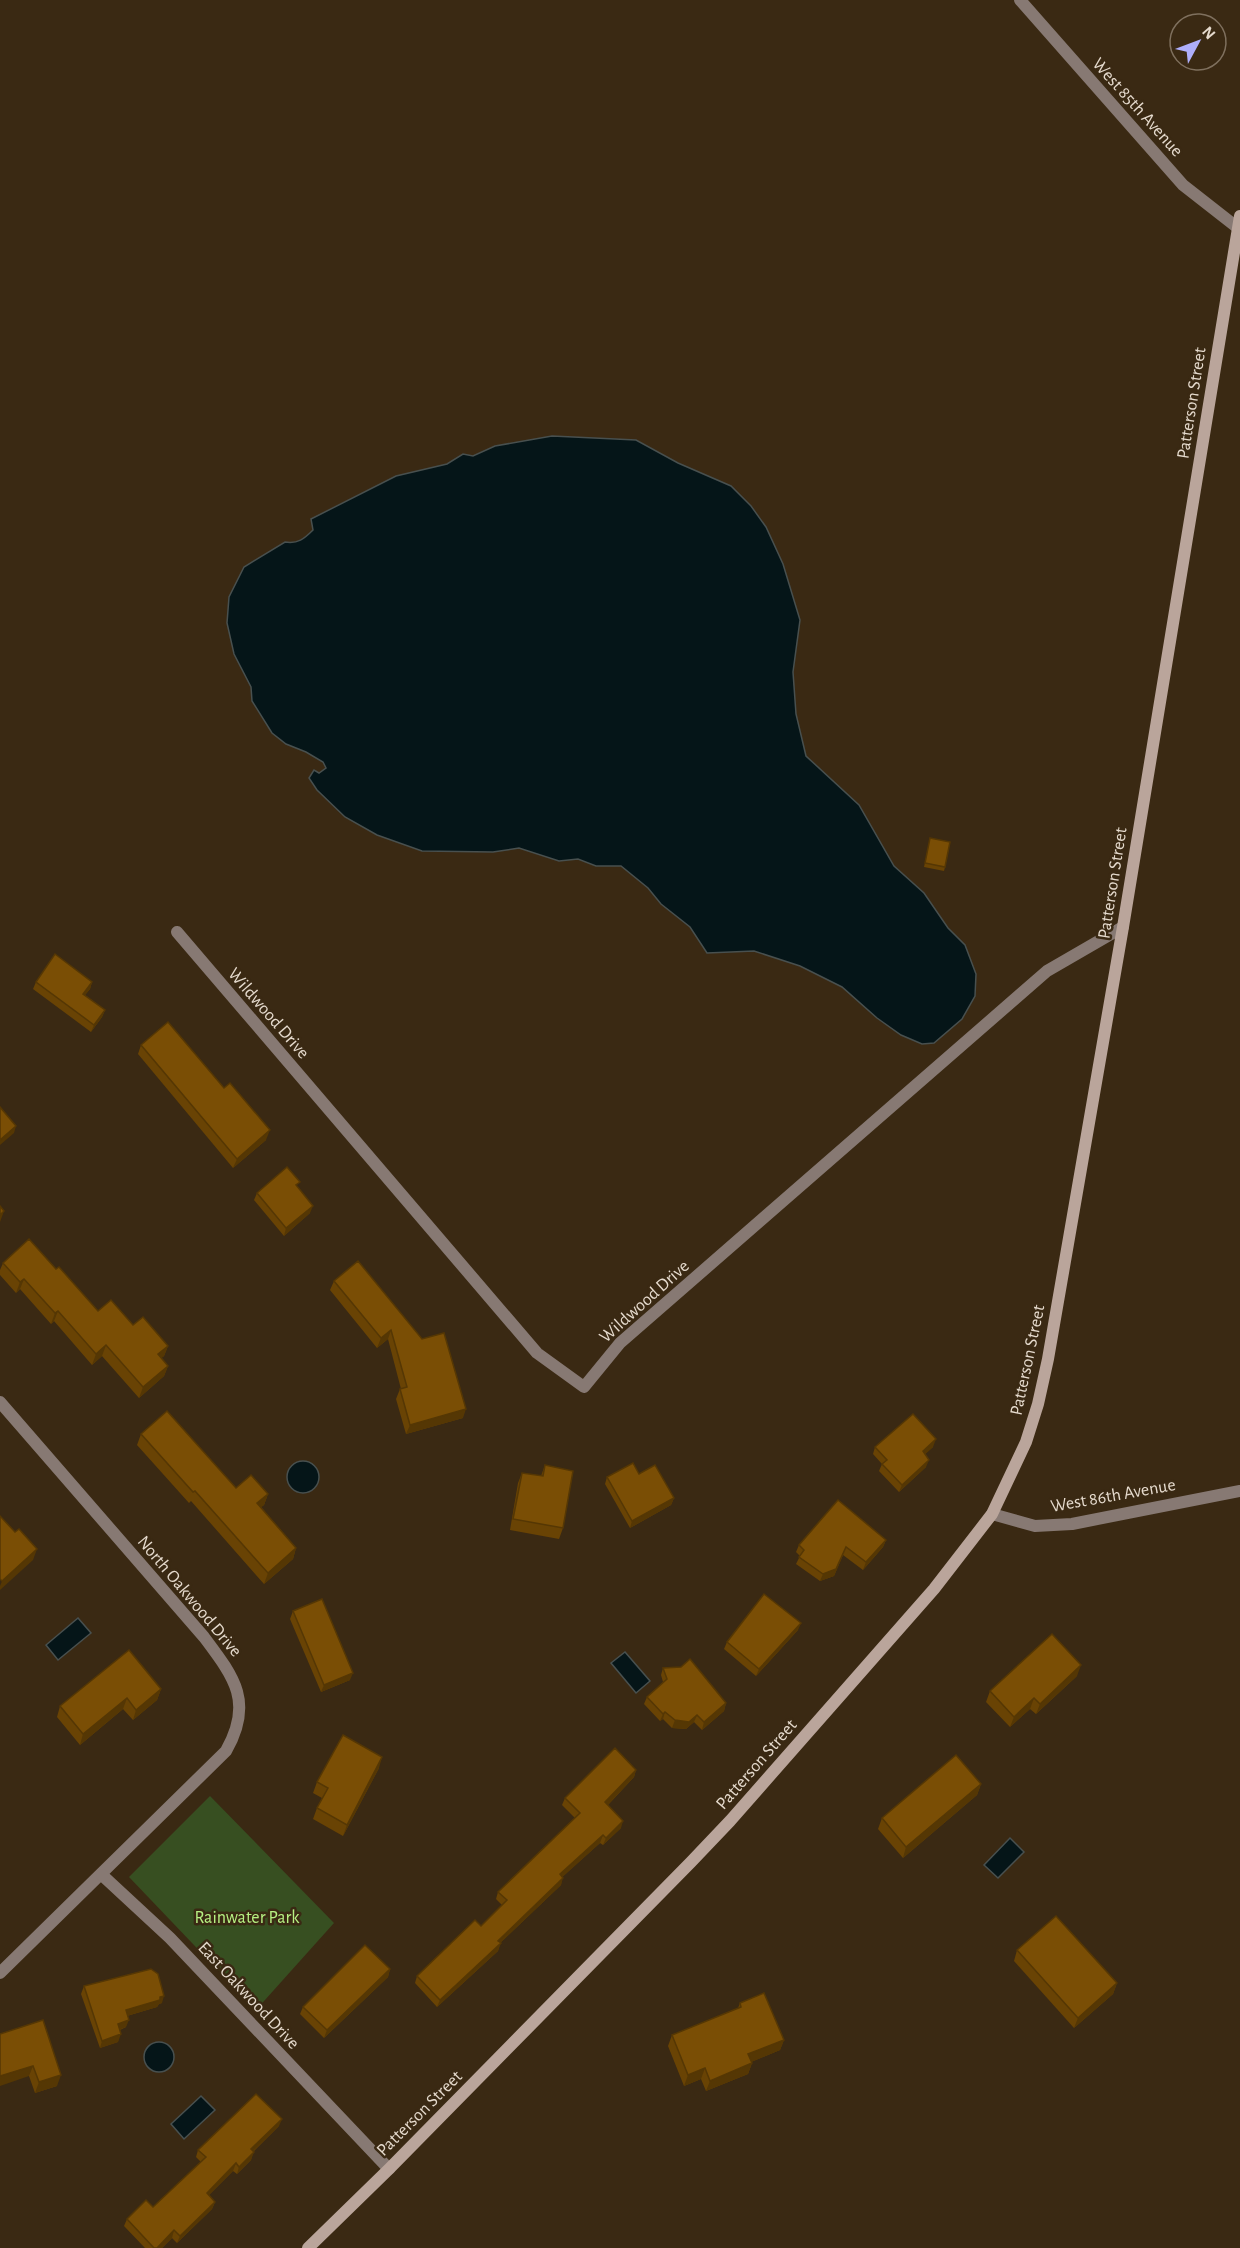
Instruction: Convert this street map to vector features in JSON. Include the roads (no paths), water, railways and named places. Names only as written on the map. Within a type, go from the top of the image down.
[{"type":"street","name":"West 85th Avenue","points":[[1020,0],[1183,185],[1239,222]]},
{"type":"street","name":"Patterson Street","points":[[308,2248],[389,2169],[730,1821],[934,1589],[992,1514],[1026,1442],[1038,1404],[1048,1359],[1123,927],[1239,222]]},
{"type":"street","name":"Wildwood Drive","points":[[177,932],[537,1353],[584,1387],[620,1343],[1047,971],[1123,927]]},
{"type":"street","name":"North Oakwood Drive","points":[[0,1402],[204,1637],[231,1674],[240,1704],[237,1732],[226,1751],[102,1875]]},
{"type":"street","name":"West 86th Avenue","points":[[992,1514],[1035,1526],[1072,1524],[1240,1491]]},
{"type":"street","points":[[0,1973],[102,1875]]},
{"type":"street","name":"East Oakwood Drive","points":[[102,1875],[170,1938],[389,2169]]},
{"type":"park label","name":"Rainwater Park","points":[[247,1917]]}]
